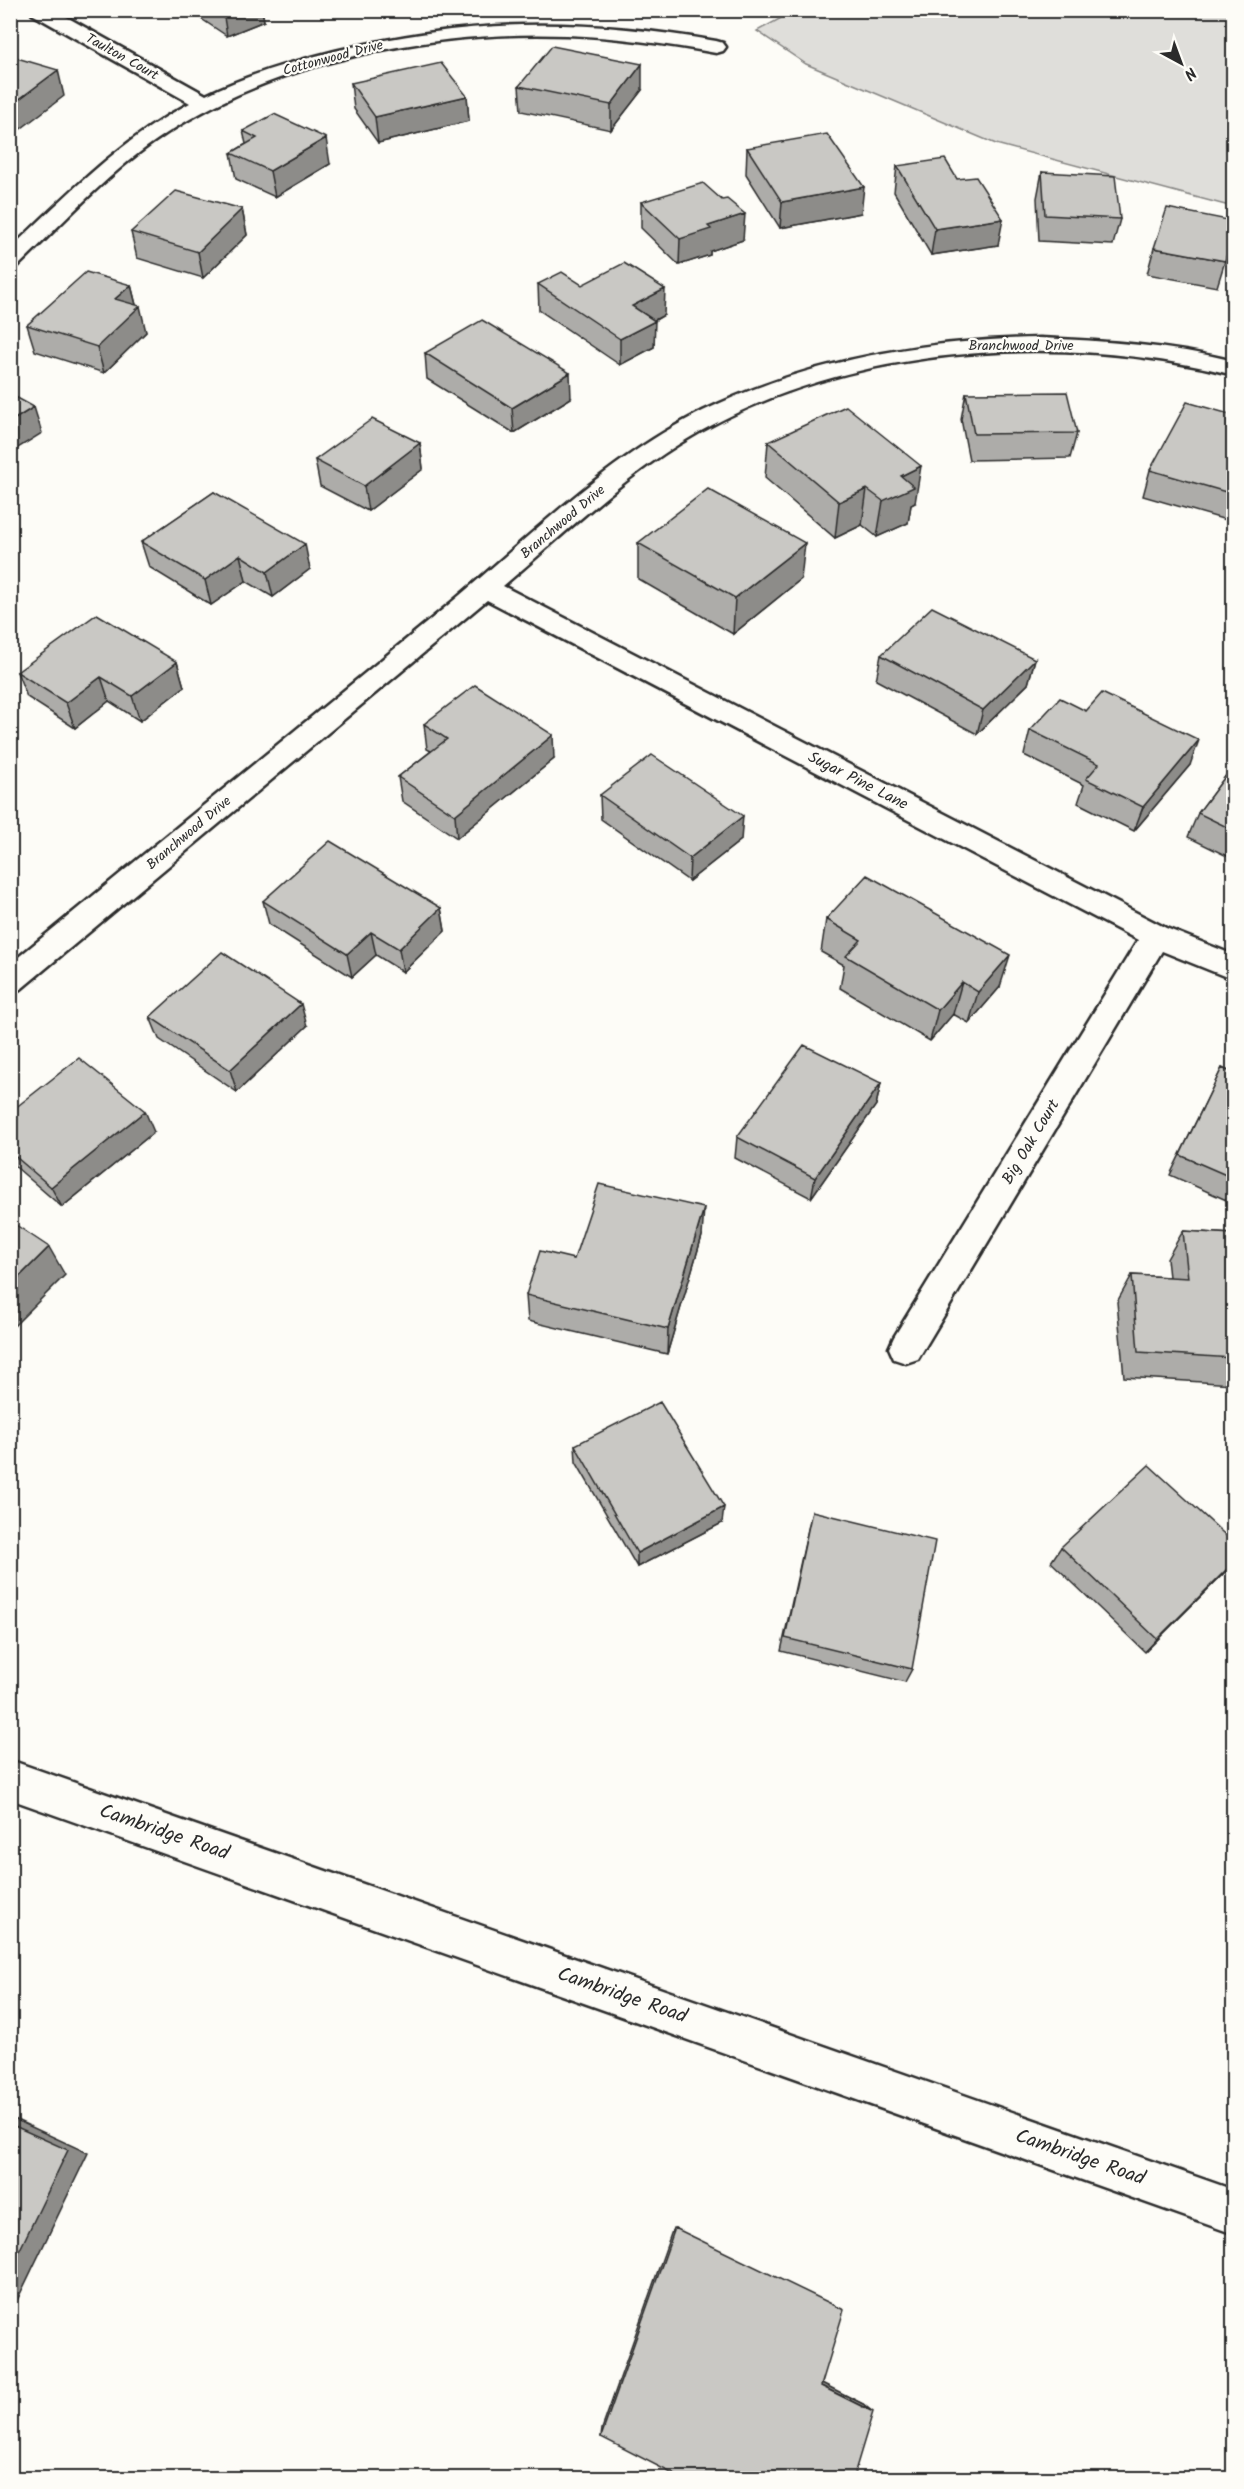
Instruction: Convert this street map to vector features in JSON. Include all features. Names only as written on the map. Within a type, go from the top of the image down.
[{"type":"street","name":"Taulton Court","points":[[39,10],[205,103]]},
{"type":"street","name":"Cottonwood Drive","points":[[10,261],[119,158],[160,128],[205,103],[296,67],[398,41],[556,19],[716,47]]},
{"type":"street","name":"Branchwood Drive","points":[[10,981],[624,470],[665,442],[712,415],[771,390],[828,371],[876,359],[932,349],[978,345],[1043,344],[1102,347],[1162,354],[1233,368]]},
{"type":"street","name":"Sugar Pine Lane","points":[[485,588],[1156,936],[1233,968]]},
{"type":"street","name":"Big Oak Court","points":[[906,1348],[1156,936]]},
{"type":"street","name":"Cambridge Road","points":[[10,1779],[1233,2212]]},
{"type":"shaded area","points":[[796,10],[1233,11],[1233,207],[996,144],[806,64],[757,31]]},
{"type":"building","points":[[552,46],[642,64],[611,105],[519,86]]},
{"type":"building","points":[[10,56],[58,70],[10,106]]},
{"type":"building","points":[[441,63],[467,96],[375,117],[351,83]]},
{"type":"building","points":[[274,114],[326,138],[270,171],[231,153],[257,138],[243,131]]},
{"type":"building","points":[[827,134],[864,187],[782,202],[747,148]]},
{"type":"building","points":[[945,159],[957,179],[976,177],[1003,219],[935,229],[897,166]]},
{"type":"building","points":[[1042,172],[1115,176],[1120,219],[1045,215]]},
{"type":"building","points":[[703,183],[722,200],[727,199],[745,214],[708,226],[711,229],[680,239],[641,202]]},
{"type":"building","points":[[176,191],[242,209],[198,252],[131,232]]},
{"type":"building","points":[[1167,208],[1233,221],[1225,261],[1154,248]]},
{"type":"building","points":[[624,263],[665,289],[632,306],[655,321],[620,339],[538,284],[562,272],[582,285]]},
{"type":"building","points":[[86,272],[131,285],[115,299],[140,306],[97,347],[27,325]]},
{"type":"building","points":[[482,320],[570,373],[512,408],[425,353]]},
{"type":"building","points":[[1067,392],[1077,433],[974,434],[966,393]]},
{"type":"building","points":[[10,394],[34,407],[10,422]]},
{"type":"building","points":[[1187,402],[1233,415],[1233,494],[1150,470]]},
{"type":"building","points":[[846,406],[921,466],[901,476],[914,487],[883,501],[867,489],[839,502],[768,442]]},
{"type":"building","points":[[372,419],[420,443],[364,486],[315,460]]},
{"type":"building","points":[[708,489],[805,543],[735,598],[638,543]]},
{"type":"building","points":[[214,492],[305,544],[267,572],[240,555],[205,580],[141,542]]},
{"type":"building","points":[[932,607],[1035,659],[983,710],[881,655]]},
{"type":"building","points":[[97,614],[177,662],[132,696],[101,677],[66,703],[17,672]]},
{"type":"building","points":[[475,685],[553,735],[455,815],[398,777],[447,739],[424,724]]},
{"type":"building","points":[[1102,693],[1199,740],[1143,807],[1086,779],[1099,764],[1030,730],[1060,698],[1086,711]]},
{"type":"building","points":[[652,755],[743,816],[690,858],[600,795]]},
{"type":"building","points":[[1233,766],[1233,830],[1198,813]]},
{"type":"building","points":[[330,841],[441,908],[399,949],[371,932],[347,954],[263,901]]},
{"type":"building","points":[[867,875],[1010,955],[978,992],[962,982],[938,1010],[846,956],[861,940],[826,919]]},
{"type":"building","points":[[222,952],[301,1004],[230,1070],[150,1017]]},
{"type":"building","points":[[804,1045],[881,1083],[815,1178],[737,1137]]},
{"type":"building","points":[[79,1058],[145,1111],[51,1187],[10,1152],[10,1112]]},
{"type":"building","points":[[1222,1068],[1233,1073],[1233,1178],[1180,1155]]},
{"type":"building","points":[[599,1184],[704,1208],[668,1329],[526,1295],[540,1251],[574,1259]]},
{"type":"building","points":[[10,1221],[49,1247],[10,1286]]},
{"type":"building","points":[[1183,1231],[1233,1234],[1233,1358],[1138,1352],[1132,1275],[1188,1278]]},
{"type":"building","points":[[660,1402],[724,1507],[637,1553],[575,1445]]},
{"type":"building","points":[[1149,1465],[1233,1542],[1233,1563],[1157,1639],[1061,1547]]},
{"type":"building","points":[[812,1511],[935,1541],[912,1669],[785,1638]]},
{"type":"building","points":[[10,2124],[68,2150],[10,2270]]},
{"type":"building","points":[[675,2228],[844,2310],[821,2386],[873,2412],[853,2478],[681,2478],[601,2437]]}]
